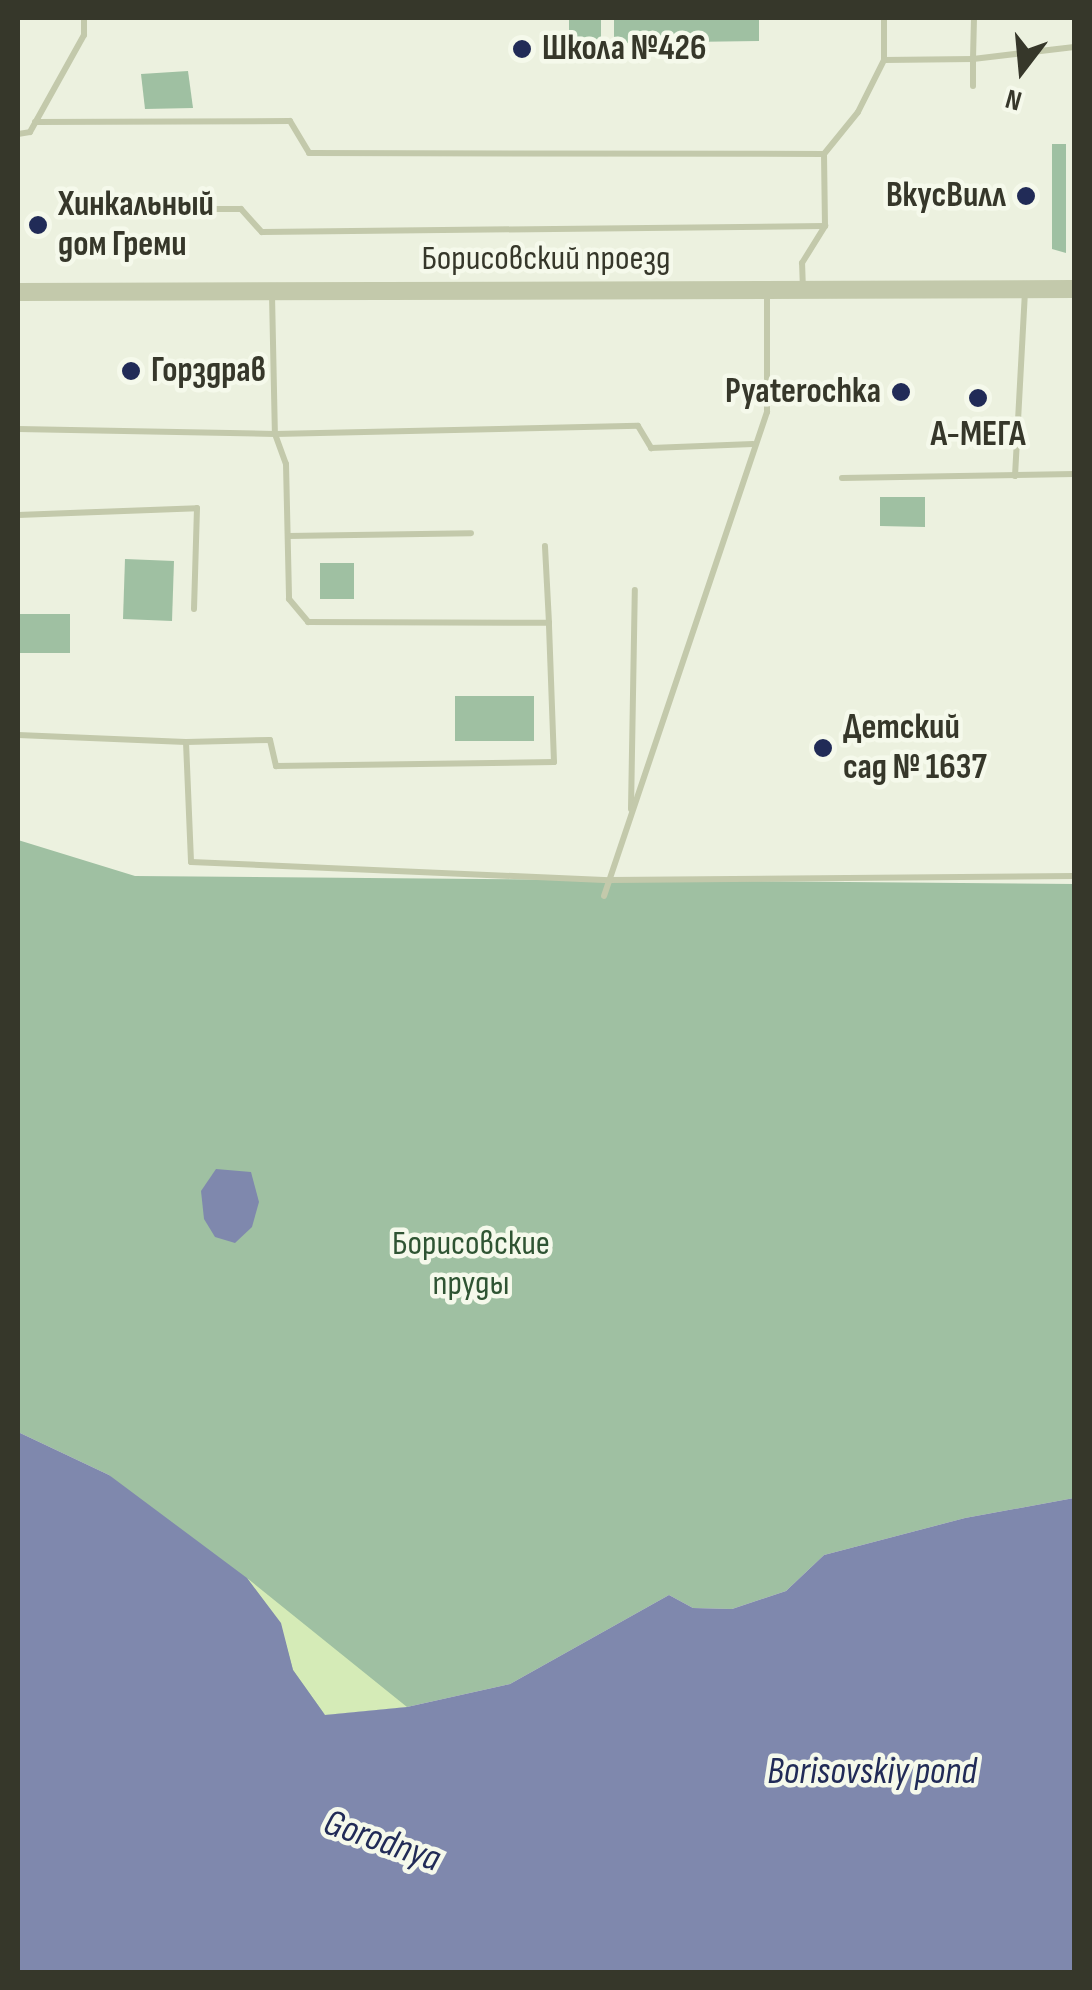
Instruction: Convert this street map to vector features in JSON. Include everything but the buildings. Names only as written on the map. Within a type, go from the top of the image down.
[{"type":"street","name":"Борисовский проезд","points":[[18,292],[1074,289]]},
{"type":"lane","points":[[18,134],[30,132],[84,34],[84,18]]},
{"type":"lane","points":[[803,291],[802,263],[826,226],[824,154],[858,112],[884,60],[884,18]]},
{"type":"lane","points":[[973,86],[974,18]]},
{"type":"lane","points":[[884,60],[973,59],[1074,47]]},
{"type":"lane","points":[[35,122],[290,121],[309,153],[824,154]]},
{"type":"lane","points":[[88,209],[241,209],[262,232],[826,226]]},
{"type":"lane","points":[[604,896],[753,444],[767,412],[767,291]]},
{"type":"lane","points":[[1015,476],[1026,291]]},
{"type":"lane","points":[[272,292],[275,434],[286,464],[289,598],[308,622],[549,623]]},
{"type":"lane","points":[[18,429],[275,434],[638,426],[651,448],[753,444]]},
{"type":"lane","points":[[842,478],[1074,474]]},
{"type":"lane","points":[[18,515],[197,508],[194,609]]},
{"type":"lane","points":[[288,536],[471,533]]},
{"type":"lane","points":[[18,735],[186,742],[270,740],[276,766],[554,762],[545,546]]},
{"type":"lane","points":[[631,816],[635,590]]},
{"type":"lane","points":[[186,742],[192,862],[610,880],[1074,876]]},
{"type":"green space","points":[[569,18],[601,18],[601,46],[569,45]]},
{"type":"green space","points":[[614,18],[759,18],[759,41],[614,43]]},
{"type":"green space","points":[[188,71],[193,108],[145,109],[141,74]]},
{"type":"green space","points":[[1052,144],[1066,144],[1066,253],[1052,249]]},
{"type":"green space","points":[[880,497],[925,497],[925,527],[880,526]]},
{"type":"green space","points":[[125,559],[174,561],[172,621],[123,619]]},
{"type":"green space","points":[[320,563],[354,563],[354,599],[320,599]]},
{"type":"green space","points":[[18,614],[70,614],[70,653],[18,653]]},
{"type":"green space","points":[[455,696],[534,696],[534,741],[455,741]]},
{"type":"green space","name":"Борисовские пруды","points":[[18,840],[135,876],[1074,884],[1074,1498],[965,1518],[824,1555],[786,1591],[732,1609],[693,1608],[669,1595],[510,1684],[407,1707],[325,1715],[109,1475],[18,1432]]},
{"type":"sand","points":[[247,1578],[407,1707],[325,1715],[293,1670],[280,1623]]},
{"type":"water","points":[[216,1169],[251,1172],[259,1202],[252,1227],[235,1243],[215,1237],[204,1219],[201,1191]]},
{"type":"water","name":"Borisovskiy pond","points":[[18,1432],[109,1475],[247,1578],[281,1623],[293,1670],[325,1715],[407,1707],[510,1684],[669,1595],[693,1608],[732,1609],[786,1591],[824,1555],[965,1518],[1074,1498],[1074,1972],[18,1972]]},
{"type":"place","name":"Школа №426","points":[[522,49]]},
{"type":"place","name":"ВкусВилл","points":[[1026,196]]},
{"type":"place","name":"Хинкальный дом Греми","points":[[38,225]]},
{"type":"place","name":"Горздрав","points":[[131,371]]},
{"type":"place","name":"Pyaterochka","points":[[901,392]]},
{"type":"place","name":"А-МЕГА","points":[[978,398]]},
{"type":"place","name":"Детский сад № 1637","points":[[823,748]]},
{"type":"water label","name":"Gorodnya","points":[[382,1841]]}]
